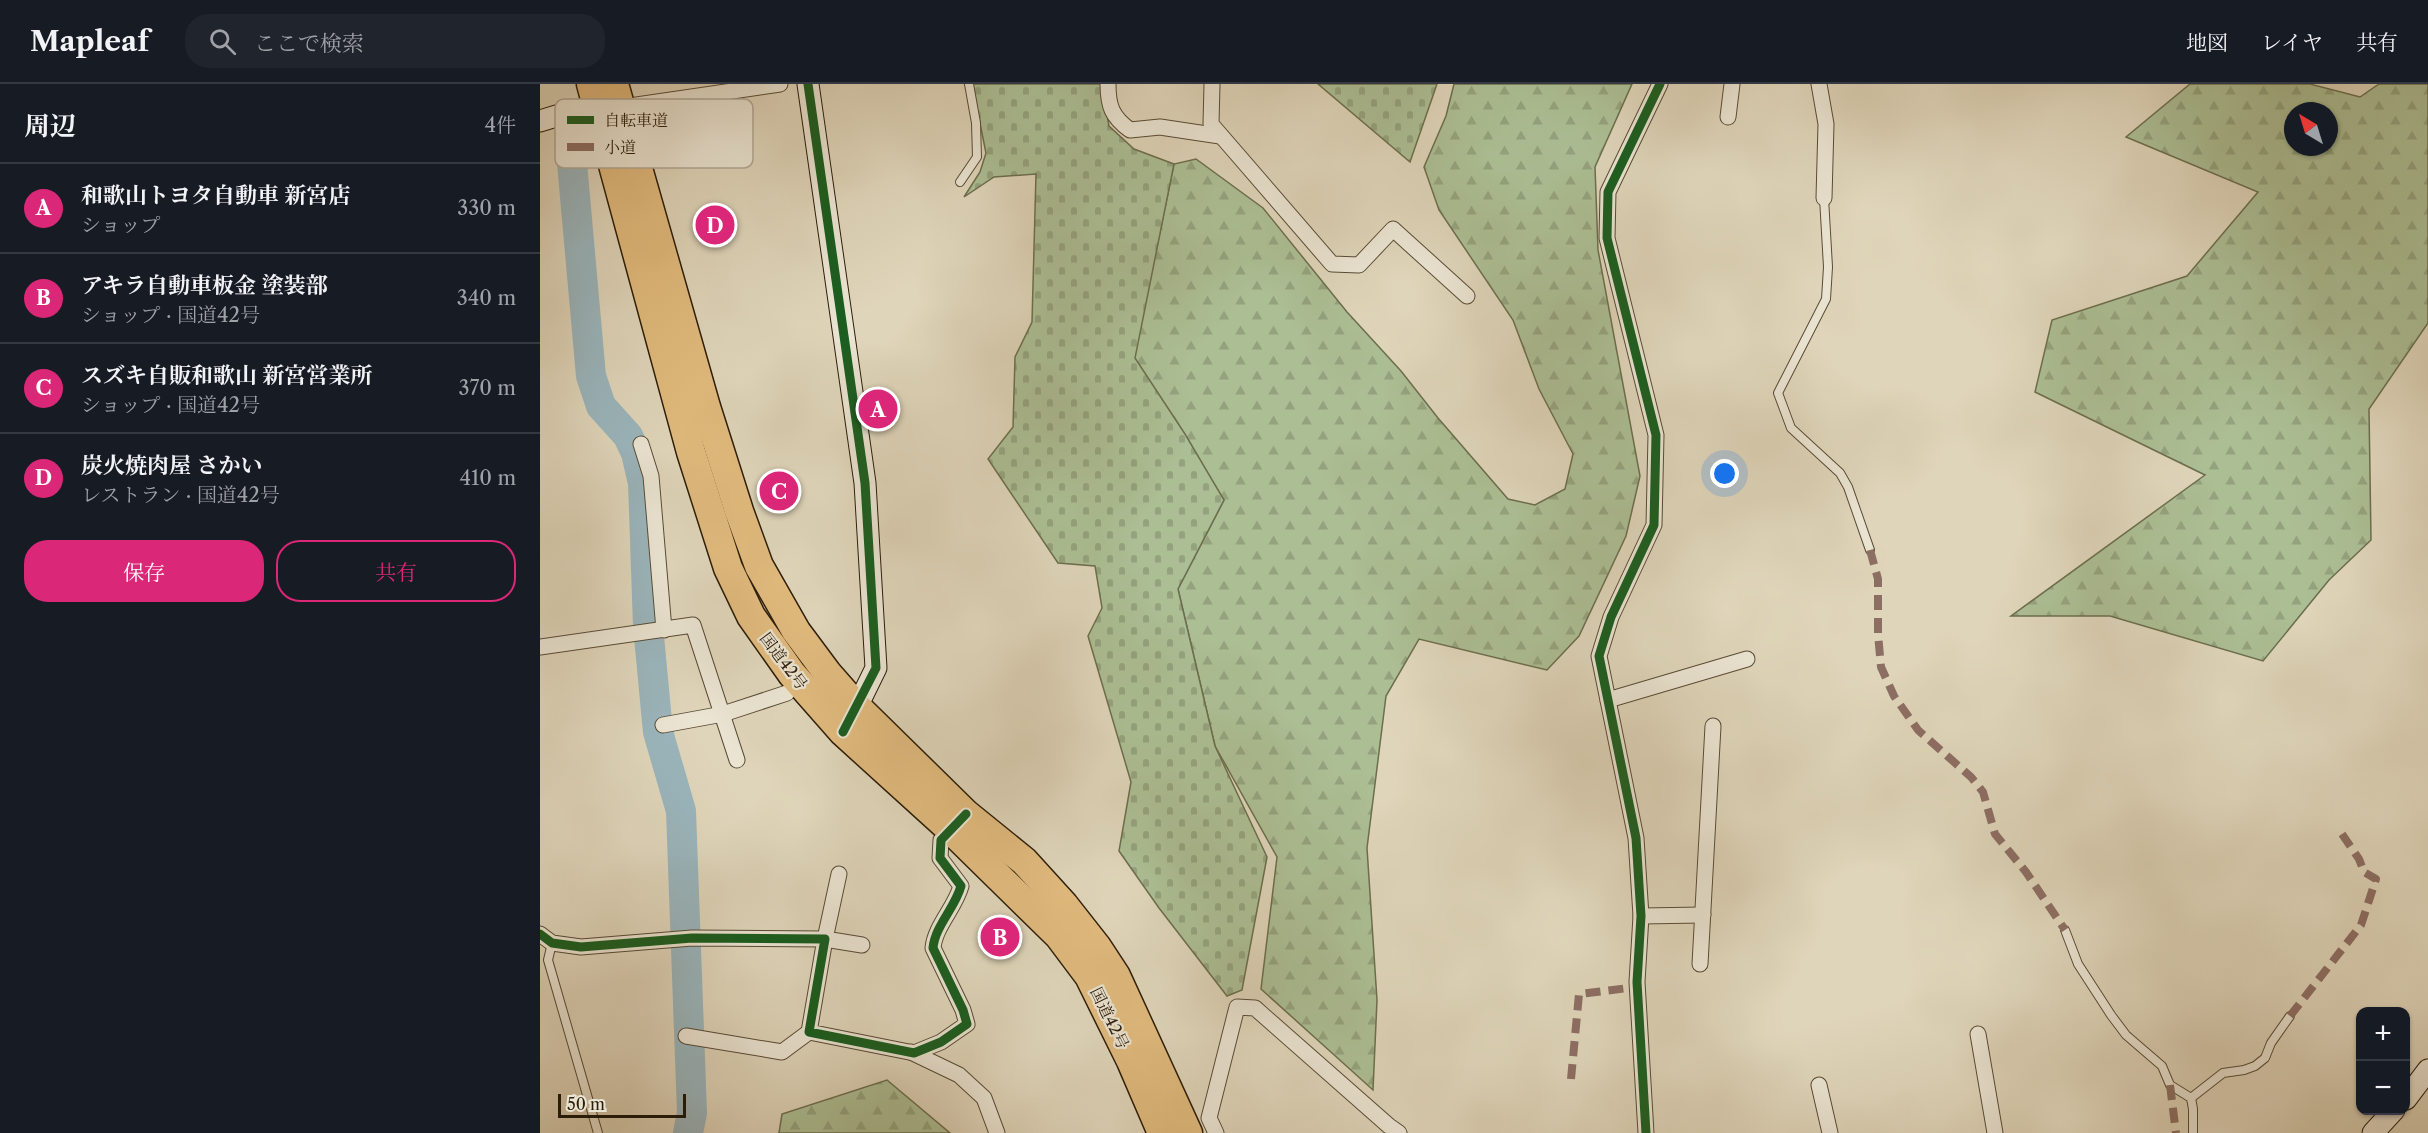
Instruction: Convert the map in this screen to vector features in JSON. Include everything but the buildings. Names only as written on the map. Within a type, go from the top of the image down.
[{"type":"highway","name":"国道42号","points":[[623,168],[691,452],[728,568],[752,616],[792,675],[843,732],[959,822],[1024,861],[1064,905],[1097,947],[1116,976],[1188,1133]]},
{"type":"highway","name":"国道42号","points":[[629,168],[705,407],[759,566],[796,631],[828,674],[1059,936],[1089,976],[1131,1061],[1162,1133]]},
{"type":"street","points":[[606,96],[780,84]]},
{"type":"street","points":[[808,84],[865,483],[876,668],[843,732]]},
{"type":"street","points":[[1108,84],[1108,96],[1115,119],[1130,130],[1160,127],[1220,136]]},
{"type":"street","points":[[1212,84],[1211,124],[1332,264],[1359,265],[1393,229],[1467,296]]},
{"type":"street","points":[[1646,1133],[1636,982],[1641,916],[1636,838],[1599,656],[1611,617],[1654,525],[1656,435],[1607,238],[1608,192],[1660,84]]},
{"type":"street","points":[[1728,117],[1731,84]]},
{"type":"street","points":[[1819,84],[1826,124],[1824,198]]},
{"type":"street","points":[[540,121],[555,117]]},
{"type":"street","points":[[641,444],[651,476],[664,631]]},
{"type":"street","points":[[540,647],[664,631],[693,625],[737,760]]},
{"type":"street","points":[[1608,700],[1747,659]]},
{"type":"street","points":[[663,725],[723,714],[787,693]]},
{"type":"street","points":[[1700,964],[1713,726]]},
{"type":"street","points":[[809,1032],[915,1053],[941,1042],[967,1024],[963,1010],[933,948],[934,938],[957,900],[961,886],[940,858],[941,840],[959,822]]},
{"type":"street","points":[[686,1036],[782,1052],[809,1032],[839,874]]},
{"type":"street","points":[[1641,916],[1703,915]]},
{"type":"street","points":[[546,939],[581,947],[686,939],[825,939],[862,945]]},
{"type":"street","points":[[1216,1133],[1209,1118],[1237,1007],[1246,1007],[1255,1008],[1399,1133]]},
{"type":"street","points":[[1978,1035],[1995,1133]]},
{"type":"street","points":[[911,1052],[959,1075],[984,1098],[997,1133]]},
{"type":"street","points":[[2410,1094],[2428,1070]]},
{"type":"street","points":[[1819,1084],[1830,1133]]},
{"type":"street","points":[[2373,1133],[2389,1115]]},
{"type":"lane","points":[[960,182],[977,158],[976,123],[969,84]]},
{"type":"lane","points":[[1824,198],[1828,267],[1826,299],[1778,393],[1791,428],[1840,473],[1848,487],[1870,550]]},
{"type":"lane","points":[[2065,930],[2078,964],[2111,1015],[2126,1035],[2162,1066],[2170,1085],[2191,1098],[2193,1133]]},
{"type":"lane","points":[[546,939],[548,960],[598,1133]]},
{"type":"lane","points":[[2191,1098],[2223,1073],[2256,1066],[2265,1058],[2271,1043],[2290,1016]]},
{"type":"green space","points":[[972,84],[1102,84],[1109,126],[1134,149],[1174,164],[1135,358],[1185,434],[1224,500],[1178,589],[1215,746],[1267,857],[1242,990],[1227,996],[1159,908],[1119,851],[1131,782],[1088,636],[1102,608],[1095,566],[1058,563],[988,459],[1013,427],[1015,357],[1032,322],[1036,174],[994,177],[964,197],[980,172],[986,153]]},
{"type":"green space","points":[[1318,84],[1437,84],[1410,162]]},
{"type":"green space","points":[[1454,84],[1632,84],[1595,167],[1598,250],[1640,476],[1626,536],[1579,636],[1547,670],[1419,639],[1386,696],[1367,848],[1377,1000],[1373,1090],[1261,989],[1277,857],[1215,746],[1178,589],[1224,500],[1134,358],[1174,164],[1196,159],[1263,208],[1347,312],[1401,371],[1508,499],[1535,505],[1565,489],[1573,454],[1539,389],[1513,320],[1439,210],[1424,167],[1446,116]]},
{"type":"green space","points":[[2190,84],[2310,84],[2360,97],[2379,84],[2428,84],[2428,323],[2369,409],[2371,540],[2329,580],[2263,661],[2110,616],[2011,616],[2205,475],[2035,392],[2052,320],[2187,276],[2258,192],[2126,137]]},
{"type":"green space","points":[[887,1080],[950,1133],[779,1133],[782,1114]]},
{"type":"waterway","points":[[572,168],[591,376],[601,406],[628,436],[636,453],[643,483],[648,626],[658,732],[681,811],[692,1113],[688,1133]]},
{"type":"marked path","points":[[1870,550],[1878,579],[1878,634],[1881,667],[1894,696],[1918,730],[1971,777],[1983,792],[1995,834],[2026,872],[2065,930]]},
{"type":"marked path","points":[[2290,1016],[2361,925],[2376,879],[2364,872],[2359,859],[2342,834]]},
{"type":"marked path","points":[[1571,1079],[1579,994],[1637,987]]},
{"type":"marked path","points":[[2170,1085],[2176,1133]]},
{"type":"cycle path","points":[[808,84],[865,483],[876,668],[843,732]]},
{"type":"cycle path","points":[[1646,1133],[1637,982],[1641,916],[1636,838],[1599,656],[1611,617],[1654,525],[1656,435],[1607,238],[1608,192],[1660,84]]},
{"type":"cycle path","points":[[540,934],[552,943],[581,947],[692,938],[825,939],[809,1032],[914,1053],[941,1042],[967,1024],[963,1010],[933,948],[937,932],[961,886],[940,858],[941,840],[966,814]]},
{"type":"place","name":"炭火焼肉屋 さかい","points":[[715,225]]},
{"type":"place","name":"和歌山トヨタ自動車 新宮店","points":[[878,409]]},
{"type":"place","name":"スズキ自販和歌山 新宮営業所","points":[[779,491]]},
{"type":"place","name":"アキラ自動車板金 塗装部","points":[[1000,937]]}]
